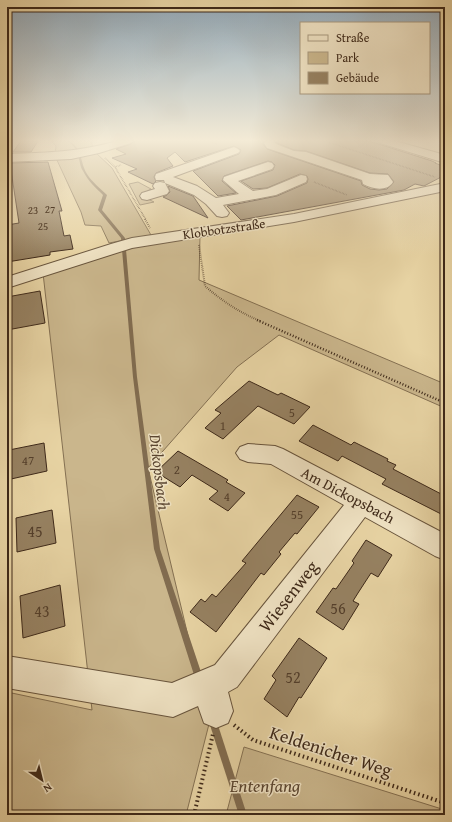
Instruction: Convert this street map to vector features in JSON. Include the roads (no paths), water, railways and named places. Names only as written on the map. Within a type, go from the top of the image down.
[{"type":"street","points":[[164,181],[168,179]]},
{"type":"street","points":[[231,179],[229,180],[250,196]]},
{"type":"street","points":[[214,202],[271,192],[306,180]]},
{"type":"street","points":[[147,196],[162,191],[164,181]]},
{"type":"street","points":[[164,181],[192,189],[214,202],[232,228]]},
{"type":"street","name":"Klobbotzstraße","points":[[7,283],[132,243],[156,238],[294,218],[358,204],[441,183]]},
{"type":"street","name":"Am Dickopsbach","points":[[248,453],[275,456],[445,548]]},
{"type":"street","name":"Wiesenweg","points":[[7,672],[173,700],[208,701],[362,502]]},
{"type":"waterway","name":"Dickopsbach","points":[[89,179],[105,195],[100,210],[123,238],[135,377],[157,549],[199,678]]},
{"type":"waterway","name":"Dickopsbach","points":[[213,722],[243,815]]},
{"type":"park label","name":"Entenfang","points":[[265,785]]}]
